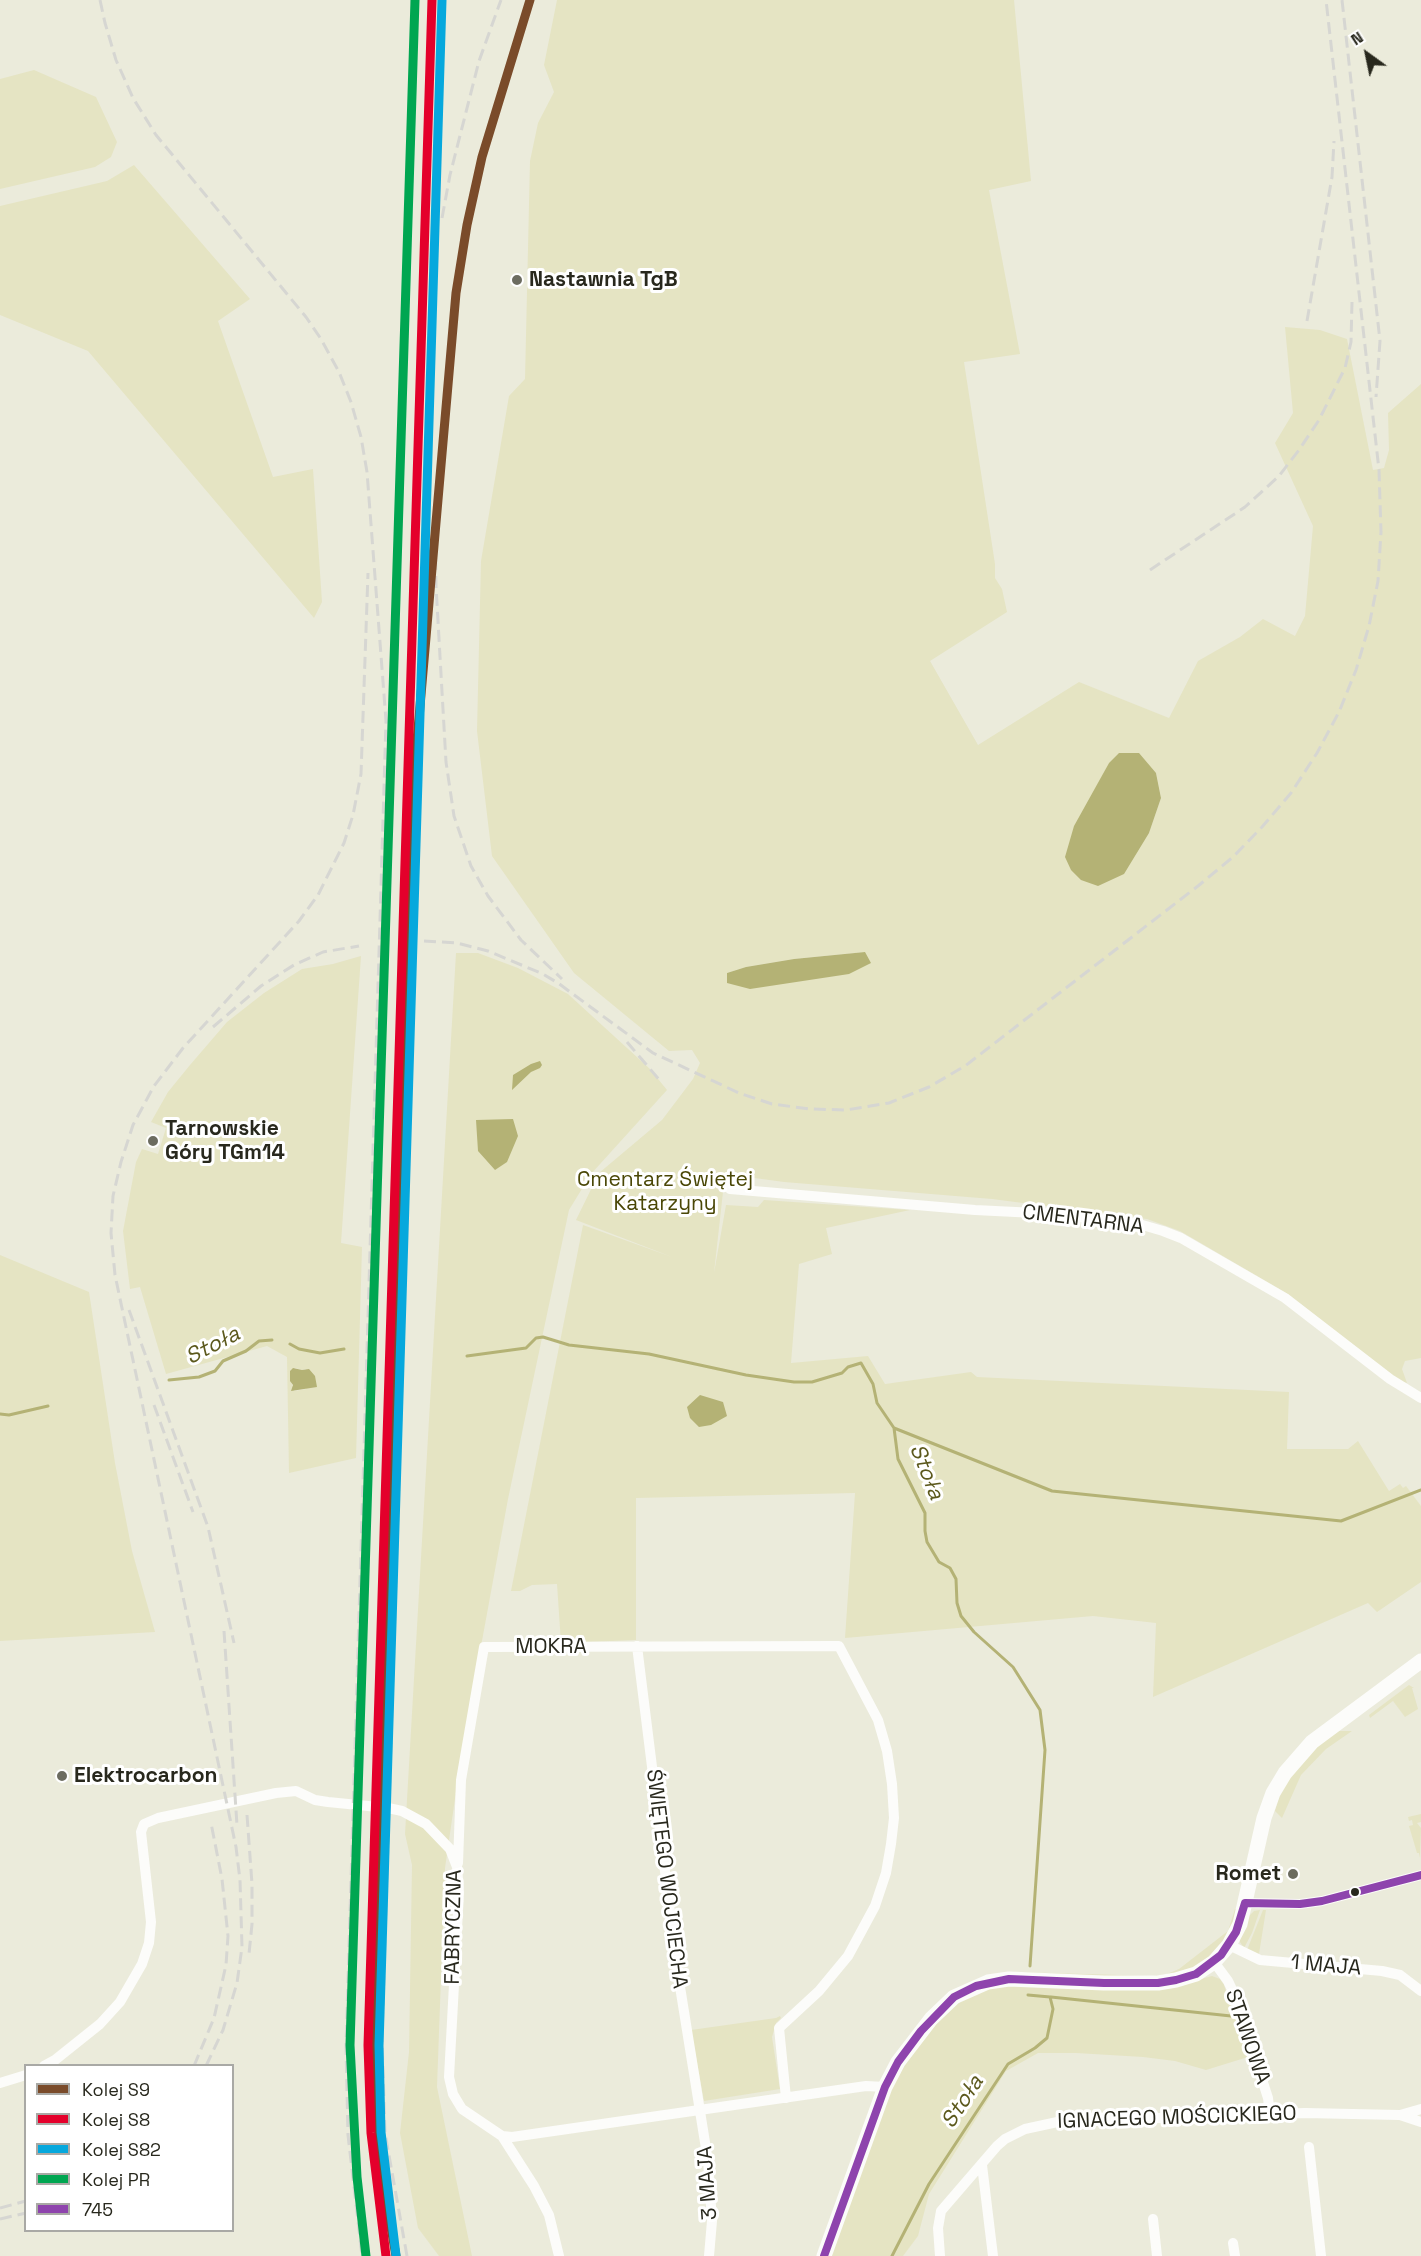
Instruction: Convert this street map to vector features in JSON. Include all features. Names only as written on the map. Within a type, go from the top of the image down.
[{"type":"street","name":"CMENTARNA","points":[[730,1189],[975,1210],[1056,1214],[1139,1224],[1163,1231],[1181,1238],[1284,1298],[1381,1372],[1421,1398]]},
{"type":"street","name":"ŚWIĘTEGO WOJCIECHA","points":[[637,1646],[680,1989],[700,2111]]},
{"type":"street","name":"MOKRA","points":[[457,1867],[461,1779],[484,1647],[839,1646],[878,1720],[887,1751],[893,1795],[891,1844],[886,1873],[875,1906],[848,1956],[819,1991],[779,2028],[786,2098]]},
{"type":"street","points":[[824,2256],[885,2087],[898,2062],[931,2019],[954,1997],[976,1986],[1009,1979],[1158,1983],[1196,1974],[1214,1962],[1229,1945],[1240,1924],[1264,1818],[1284,1773],[1312,1742],[1421,1661]]},
{"type":"street","name":"FABRYCZNA","points":[[48,2064],[100,2024],[120,2002],[142,1964],[149,1943],[152,1922],[141,1832],[143,1826],[147,1822],[276,1793],[296,1791],[315,1800],[388,1808],[414,1817],[438,1834],[450,1848],[457,1867],[459,1892],[449,2077],[453,2094],[462,2109],[502,2136]]},
{"type":"street","points":[[1245,1903],[1300,1904],[1322,1901],[1421,1875]]},
{"type":"street","name":"1 MAJA","points":[[1229,1945],[1260,1960],[1382,1971],[1400,1975],[1421,1991]]},
{"type":"street","name":"STAWOWA","points":[[1214,1962],[1228,1981],[1236,1998],[1268,2098],[1270,2115]]},
{"type":"street","points":[[0,2084],[24,2076]]},
{"type":"street","points":[[502,2136],[512,2137],[866,2086],[885,2087]]},
{"type":"street","points":[[1400,2115],[1421,2109]]},
{"type":"street","name":"3 MAJA","points":[[700,2111],[711,2191],[712,2221],[709,2256]]},
{"type":"street","name":"IGNACEGO MOŚCICKIEGO","points":[[940,2256],[938,2228],[941,2211],[997,2146],[1014,2133],[1061,2119],[1305,2113],[1400,2115],[1421,2122]]},
{"type":"street","points":[[502,2136],[534,2186],[549,2216],[560,2256]]},
{"type":"street","points":[[1309,2146],[1321,2256]]},
{"type":"street","points":[[982,2165],[993,2256]]},
{"type":"street","points":[[1153,2219],[1157,2256]]},
{"type":"street","points":[[1233,2243],[1235,2256]]},
{"type":"green space","name":"Cmentarz Świętej Katarzyny","points":[[557,0],[1014,0],[1031,181],[989,190],[1020,354],[964,362],[995,564],[995,578],[1002,589],[1007,612],[930,661],[978,745],[1079,682],[1169,718],[1198,661],[1240,637],[1263,619],[1295,636],[1305,616],[1313,526],[1275,443],[1293,413],[1285,327],[1320,330],[1347,339],[1373,470],[1384,468],[1389,450],[1388,413],[1421,384],[1421,1358],[1405,1361],[1402,1369],[1407,1383],[1400,1381],[1288,1294],[1180,1231],[1147,1219],[992,1199],[784,1182],[725,1174],[714,1273],[726,1205],[758,1207],[764,1200],[910,1210],[826,1228],[832,1254],[799,1264],[791,1363],[868,1356],[885,1384],[971,1372],[977,1377],[1289,1392],[1287,1449],[1348,1449],[1358,1441],[1389,1491],[1400,1484],[1403,1488],[1406,1486],[1421,1506],[1421,1582],[1377,1612],[1368,1603],[1153,1697],[1156,1623],[1093,1616],[845,1638],[855,1493],[636,1498],[636,1640],[561,1643],[557,1584],[532,1585],[520,1591],[511,1591],[583,1225],[672,1257],[576,1220],[599,1173],[662,1120],[693,1079],[700,1063],[692,1050],[669,1051],[574,973],[492,856],[477,731],[481,561],[509,396],[525,379],[530,161],[538,123],[554,92],[544,65]],"holes":[[[1109,763],[1156,773],[1161,798],[1149,833],[1095,790]],[[865,952],[727,983],[727,973],[746,967],[794,959]]]},
{"type":"green space","points":[[34,70],[96,97],[117,142],[111,157],[95,167],[0,189],[0,79]]},
{"type":"green space","points":[[134,165],[250,299],[218,321],[273,477],[313,469],[322,602],[314,618],[88,351],[0,315],[0,206],[107,181]]},
{"type":"green space","points":[[456,953],[478,953],[518,968],[568,994],[650,1069],[667,1090],[591,1174],[569,1210],[508,1499],[462,1750],[445,1868],[437,2087],[472,2256],[439,2256],[418,2228],[400,2133],[409,2052],[412,1865],[405,1834]]},
{"type":"green space","points":[[361,956],[341,1243],[362,1247],[356,1458],[289,1473],[287,1357],[267,1346],[166,1374],[140,1287],[130,1289],[123,1231],[136,1162],[142,1149],[158,1154],[166,1128],[151,1122],[168,1092],[227,1022],[264,993],[302,969]],"holes":[[[295,1368],[306,1369],[306,1389],[294,1391],[290,1378]]]},
{"type":"green space","points":[[0,1255],[89,1292],[115,1463],[132,1551],[155,1632],[0,1641]]},
{"type":"green space","points":[[1409,1685],[1414,1688],[1412,1688],[1418,1709],[1405,1717],[1393,1701],[1370,1718],[1369,1715]]},
{"type":"green space","points":[[1335,1731],[1352,1731],[1326,1749],[1301,1775],[1282,1818],[1275,1811],[1281,1790],[1304,1757]]},
{"type":"green space","points":[[1421,1814],[1421,1822],[1417,1823],[1421,1828],[1420,1858],[1409,1826],[1413,1825],[1412,1820],[1409,1821],[1408,1817]]},
{"type":"green space","points":[[1235,1909],[1238,1909],[1228,1936],[1203,1964],[1167,1977],[998,1974],[1015,1972],[1153,1976],[1167,1974],[1179,1969],[1228,1931]]},
{"type":"green space","points":[[1260,1910],[1244,1948],[1240,1937],[1249,1916],[1254,1911]]},
{"type":"green space","points":[[1263,1910],[1266,1910],[1259,1954],[1247,1950]]},
{"type":"green space","points":[[1212,1976],[1220,1979],[1224,1985],[1248,2057],[1206,2070],[1175,2061],[1143,2057],[1038,2053],[1006,2071],[929,2194],[918,2236],[903,2256],[831,2256],[882,2109],[900,2071],[942,2016],[969,1995],[1000,1985],[1175,1986]]},
{"type":"green space","points":[[780,2016],[772,2037],[780,2089],[704,2101],[691,2030]]},
{"type":"shaded area","points":[[1119,753],[1139,753],[1156,773],[1161,798],[1149,833],[1124,874],[1098,886],[1081,880],[1071,870],[1065,857],[1074,826],[1109,763]]},
{"type":"shaded area","points":[[865,952],[871,963],[849,974],[750,989],[727,983],[727,973],[746,967],[794,959]]},
{"type":"shaded area","points":[[540,1061],[542,1065],[540,1068],[531,1072],[512,1090],[513,1075]]},
{"type":"shaded area","points":[[513,1119],[518,1136],[507,1162],[495,1170],[478,1151],[476,1120]]},
{"type":"shaded area","points":[[293,1368],[309,1369],[315,1376],[317,1387],[291,1391],[293,1385],[290,1381],[290,1371]]},
{"type":"shaded area","points":[[700,1395],[723,1402],[727,1416],[711,1425],[699,1427],[690,1418],[687,1407]]},
{"type":"waterway","name":"Stoła","points":[[467,1356],[526,1348],[536,1338],[543,1337],[569,1345],[649,1354],[746,1375],[794,1382],[812,1382],[842,1373],[848,1367],[861,1363],[873,1384],[877,1403],[894,1428],[898,1459],[925,1513],[927,1542],[939,1562],[950,1568],[956,1579],[957,1603],[961,1616],[974,1632],[1013,1667],[1040,1710],[1045,1750],[1030,1966]]},
{"type":"waterway","name":"Stoła","points":[[169,1380],[199,1377],[215,1371],[223,1361],[246,1351],[259,1341],[272,1340]]},
{"type":"waterway","name":"Stoła","points":[[290,1344],[299,1349],[320,1353],[344,1349]]},
{"type":"waterway","name":"Stoła","points":[[0,1414],[9,1415],[48,1406]]},
{"type":"waterway","points":[[894,1428],[1052,1491],[1341,1521],[1421,1490]]},
{"type":"waterway","name":"Stoła","points":[[892,2256],[929,2184],[1008,2064],[1047,2038],[1053,2009],[1050,1997],[1028,1995]]},
{"type":"waterway","points":[[1051,1997],[1231,2016]]},
{"type":"railway","points":[[100,0],[116,60],[133,98],[156,135],[306,317],[321,339],[339,372],[351,402],[361,437],[367,472],[386,721],[346,2046],[348,2135],[362,2256]]},
{"type":"railway","points":[[394,723],[415,83],[412,0]]},
{"type":"railway","points":[[423,656],[422,589],[443,0]]},
{"type":"railway","points":[[442,218],[450,175],[479,61],[501,0]]},
{"type":"railway","points":[[424,941],[457,943],[488,951],[543,974],[653,1053],[739,1093],[772,1104],[810,1109],[846,1110],[889,1103],[929,1087],[965,1066],[1198,886],[1233,857],[1262,827],[1291,793],[1317,753],[1339,712],[1356,670],[1369,626],[1378,581],[1381,532],[1379,470],[1326,0]]},
{"type":"railway","points":[[1342,0],[1380,341],[1376,397]]},
{"type":"railway","points":[[1307,321],[1332,177],[1334,141]]},
{"type":"railway","points":[[1150,570],[1245,507],[1279,476],[1299,450],[1319,420],[1345,368],[1351,342],[1352,302]]},
{"type":"railway","points":[[435,522],[436,586],[446,762],[454,816],[471,866],[488,896],[521,940],[562,979]]},
{"type":"railway","points":[[207,2064],[223,2030],[237,1983],[242,1947],[240,1880],[236,1847],[115,1275],[111,1233],[113,1196],[133,1125],[154,1086],[183,1048],[299,921],[318,895],[344,843],[353,815],[361,774],[368,573]]},
{"type":"railway","points":[[213,1027],[261,986],[294,965],[323,952],[359,946]]},
{"type":"railway","points":[[407,2256],[385,2133],[382,2038],[411,1079],[408,980]]},
{"type":"railway","points":[[627,1042],[662,1083]]},
{"type":"railway","points":[[129,1310],[208,1527],[234,1643]]},
{"type":"railway","points":[[154,1405],[193,1512]]},
{"type":"railway","points":[[224,1631],[237,1825]]},
{"type":"railway","points":[[247,1815],[252,1884],[249,1954]]},
{"type":"railway","points":[[195,2064],[214,2018],[226,1965],[228,1936],[222,1879],[211,1823]]},
{"type":"railway","points":[[0,2208],[24,2202]]},
{"type":"railway","points":[[0,2219],[24,2213]]},
{"type":"rail line","name":"PR","points":[[366,2256],[357,2177],[350,2045],[415,0]]},
{"type":"rail line","name":"S8","points":[[386,2256],[371,2133],[368,2045],[432,0]]},
{"type":"rail line","name":"S82","points":[[396,2255],[381,2132],[379,2045],[442,0]]},
{"type":"rail line","name":"S9","points":[[396,2256],[381,2171],[376,2042],[414,775],[456,293],[467,225],[482,157],[530,0]]},
{"type":"transit line","name":"745","points":[[824,2256],[885,2087],[898,2062],[921,2031],[954,1997],[976,1986],[1009,1979],[1104,1983],[1158,1983],[1176,1980],[1196,1974],[1221,1955],[1236,1932],[1245,1903],[1300,1904],[1322,1901],[1421,1875]]},
{"type":"place","name":"Nastawnia TgB","points":[[517,280]]},
{"type":"place","name":"Tarnowskie Góry TGm14","points":[[153,1141]]},
{"type":"place","name":"Elektrocarbon","points":[[62,1776]]},
{"type":"place","name":"Romet","points":[[1293,1874]]}]
